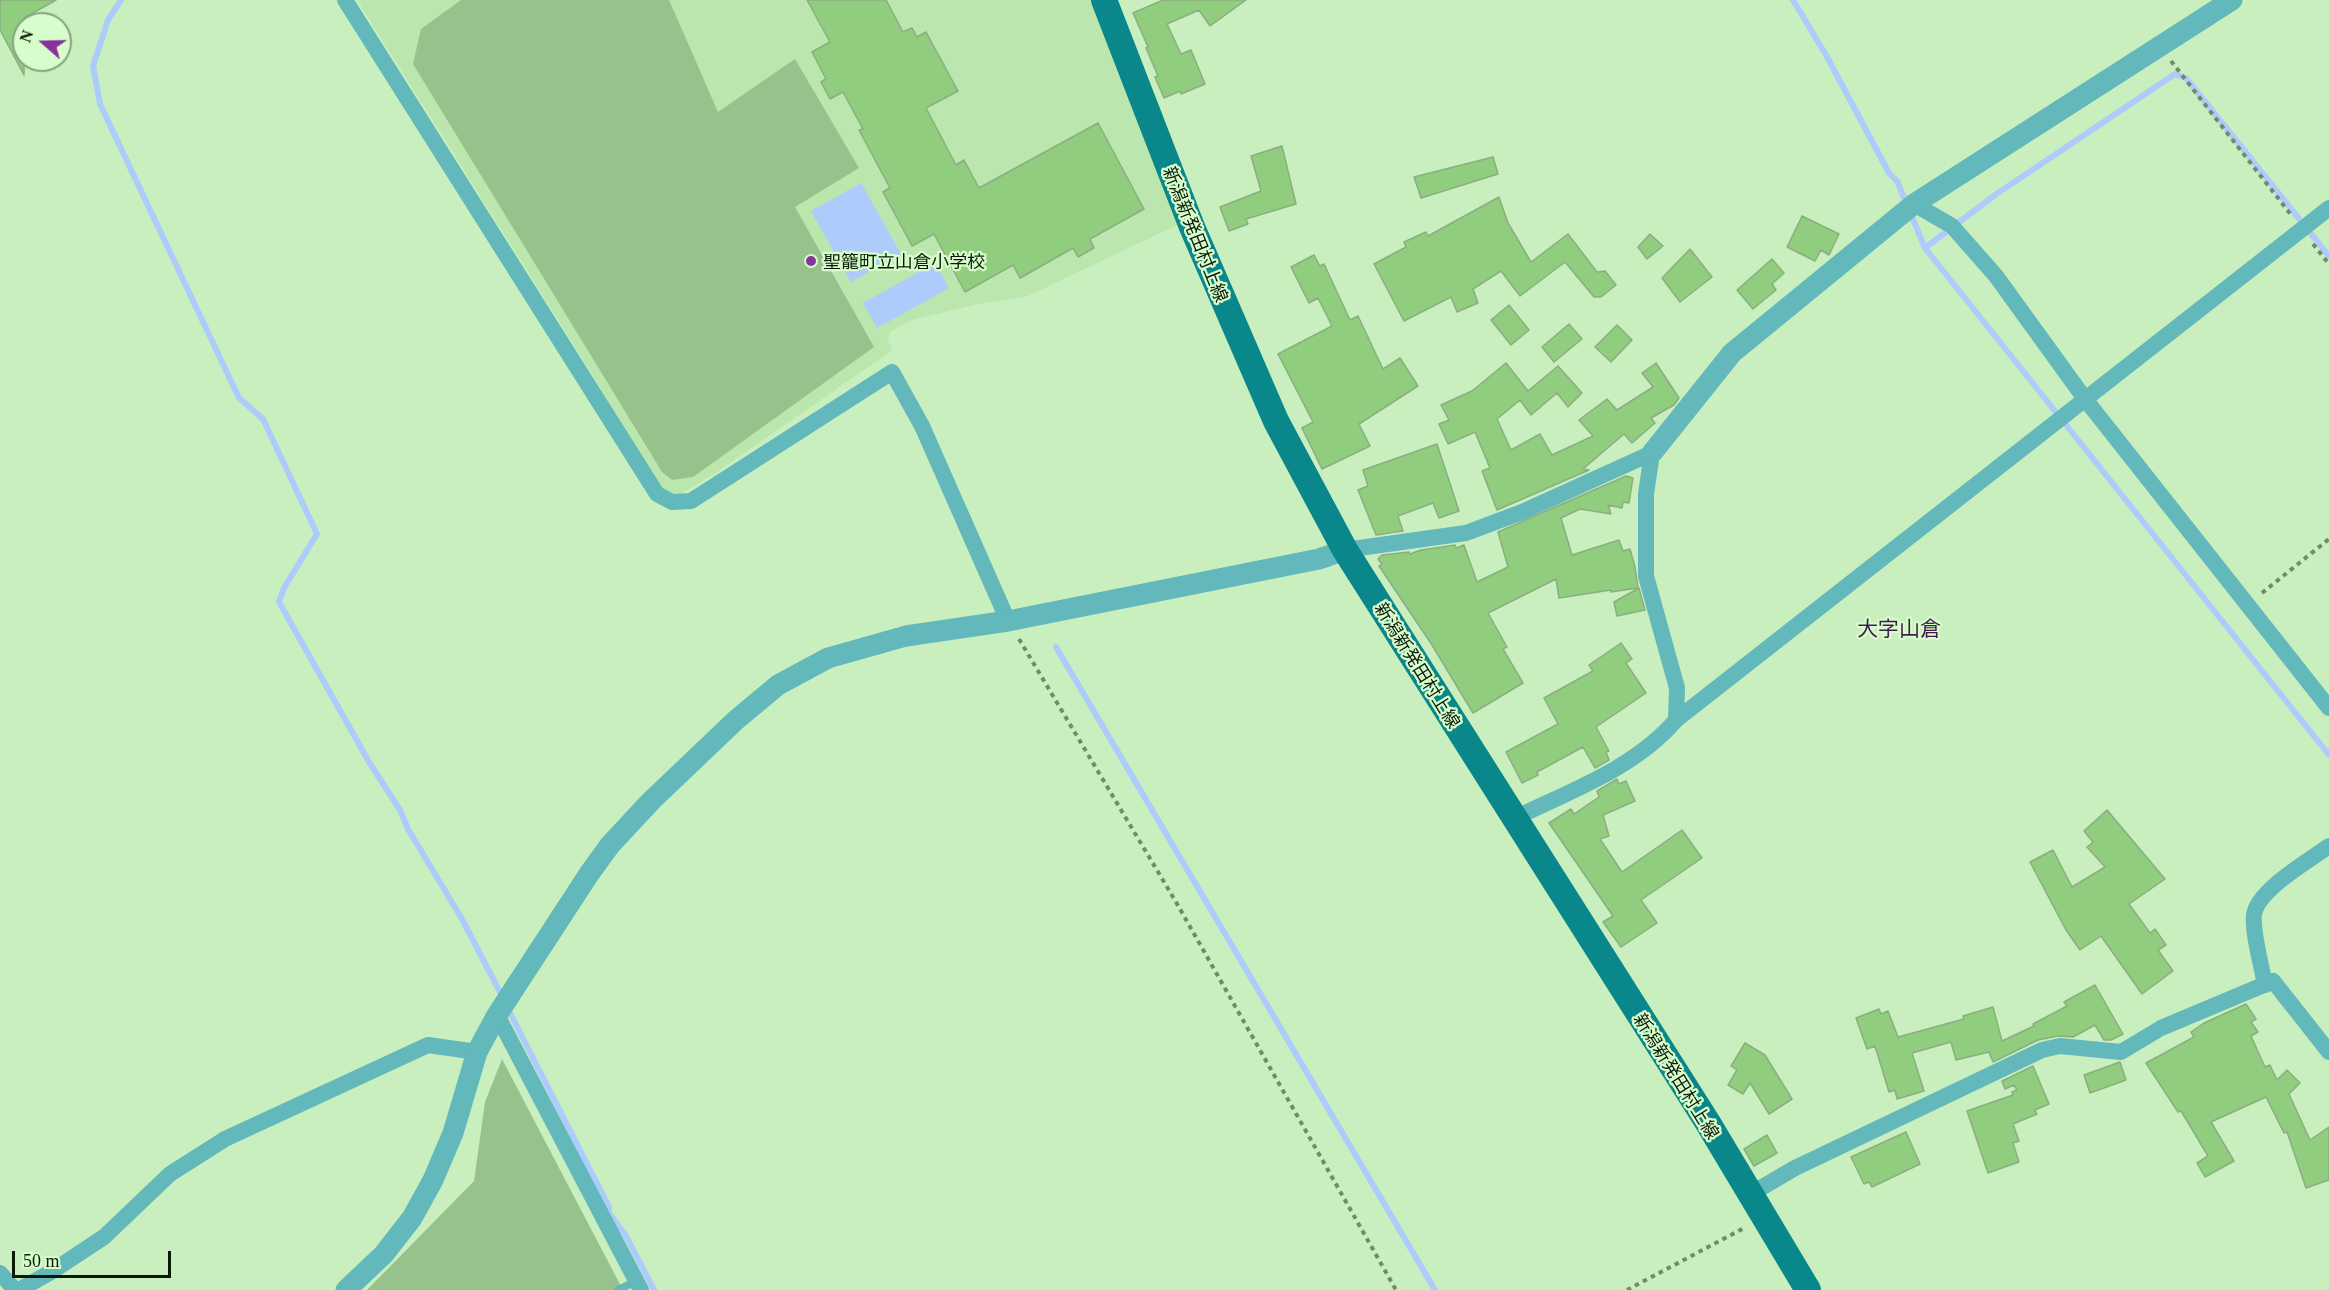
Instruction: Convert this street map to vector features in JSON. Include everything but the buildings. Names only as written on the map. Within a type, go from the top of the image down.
[{"type":"main road","name":"新潟新発田村上線","points":[[1104,0],[1192,227],[1276,422],[1345,550],[1708,1123],[1749,1195],[1808,1290]]},
{"type":"street","points":[[345,0],[657,494],[672,502],[691,501],[892,372],[922,426],[1008,621]]},
{"type":"street","points":[[346,1290],[384,1254],[412,1218],[453,1133],[477,1052],[497,1015],[589,874],[610,845],[651,801],[736,720],[778,685],[828,658],[906,636],[1008,621],[1319,559],[1345,550],[1466,533],[1522,512],[1652,453],[1732,353],[1914,204],[2232,0]]},
{"type":"street","points":[[1914,204],[1952,226],[1996,276],[2085,399],[2329,708]]},
{"type":"street","points":[[1515,818],[1620,766],[2329,208]]},
{"type":"street","points":[[1652,453],[1646,494],[1646,576],[1677,688],[1676,720]]},
{"type":"street","points":[[2265,985],[2253,917],[2256,906],[2264,894],[2329,846]]},
{"type":"street","points":[[1749,1195],[1795,1168],[2042,1050],[2060,1046],[2121,1052],[2161,1028],[2273,981],[2329,1052]]},
{"type":"street","points":[[497,1015],[639,1285]]},
{"type":"street","points":[[19,1290],[104,1237],[170,1174],[225,1139],[428,1045],[477,1052]]},
{"type":"street","points":[[0,1273],[15,1290]]},
{"type":"lane","points":[[618,1290],[639,1285]]},
{"type":"path","points":[[2159,47],[2294,219]]},
{"type":"path","points":[[2308,237],[2329,264]]},
{"type":"path","points":[[2248,605],[2329,539]]},
{"type":"path","points":[[1008,621],[1176,902],[1396,1290]]},
{"type":"path","points":[[1627,1290],[1763,1218]]},
{"type":"shaded area","name":"聖籠町立山倉小学校","points":[[357,0],[1091,0],[1179,224],[1028,296],[978,304],[912,320],[890,332],[888,339],[892,350],[887,354],[720,470],[681,494],[665,492],[656,482],[592,374]]},
{"type":"shaded area","points":[[461,0],[669,0],[718,112],[795,59],[859,168],[795,207],[874,347],[693,477],[672,480],[662,472],[413,64],[421,29]]},
{"type":"shaded area","points":[[502,1059],[623,1290],[367,1290],[474,1181],[485,1102]]},
{"type":"water","points":[[861,183],[901,254],[851,282],[811,211]]},
{"type":"water","points":[[935,263],[949,288],[877,328],[863,303]]},
{"type":"waterway","points":[[121,0],[108,20],[93,66],[100,104],[239,398],[263,419],[317,534],[284,588],[279,602],[369,762],[400,810],[408,829],[462,919],[503,998]]},
{"type":"waterway","points":[[1793,0],[1826,55],[1889,173],[1897,181],[1925,248],[2329,755]]},
{"type":"waterway","points":[[1925,248],[1995,195],[2175,74],[2186,78],[2329,256]]},
{"type":"waterway","points":[[1056,647],[1435,1290]]},
{"type":"waterway","points":[[507,1007],[609,1207],[609,1213],[626,1236],[654,1290]]},
{"type":"place","name":"聖籠町立山倉小学校","points":[[811,261]]},
{"type":"district","name":"大字山倉","points":[[1899,628]]}]
